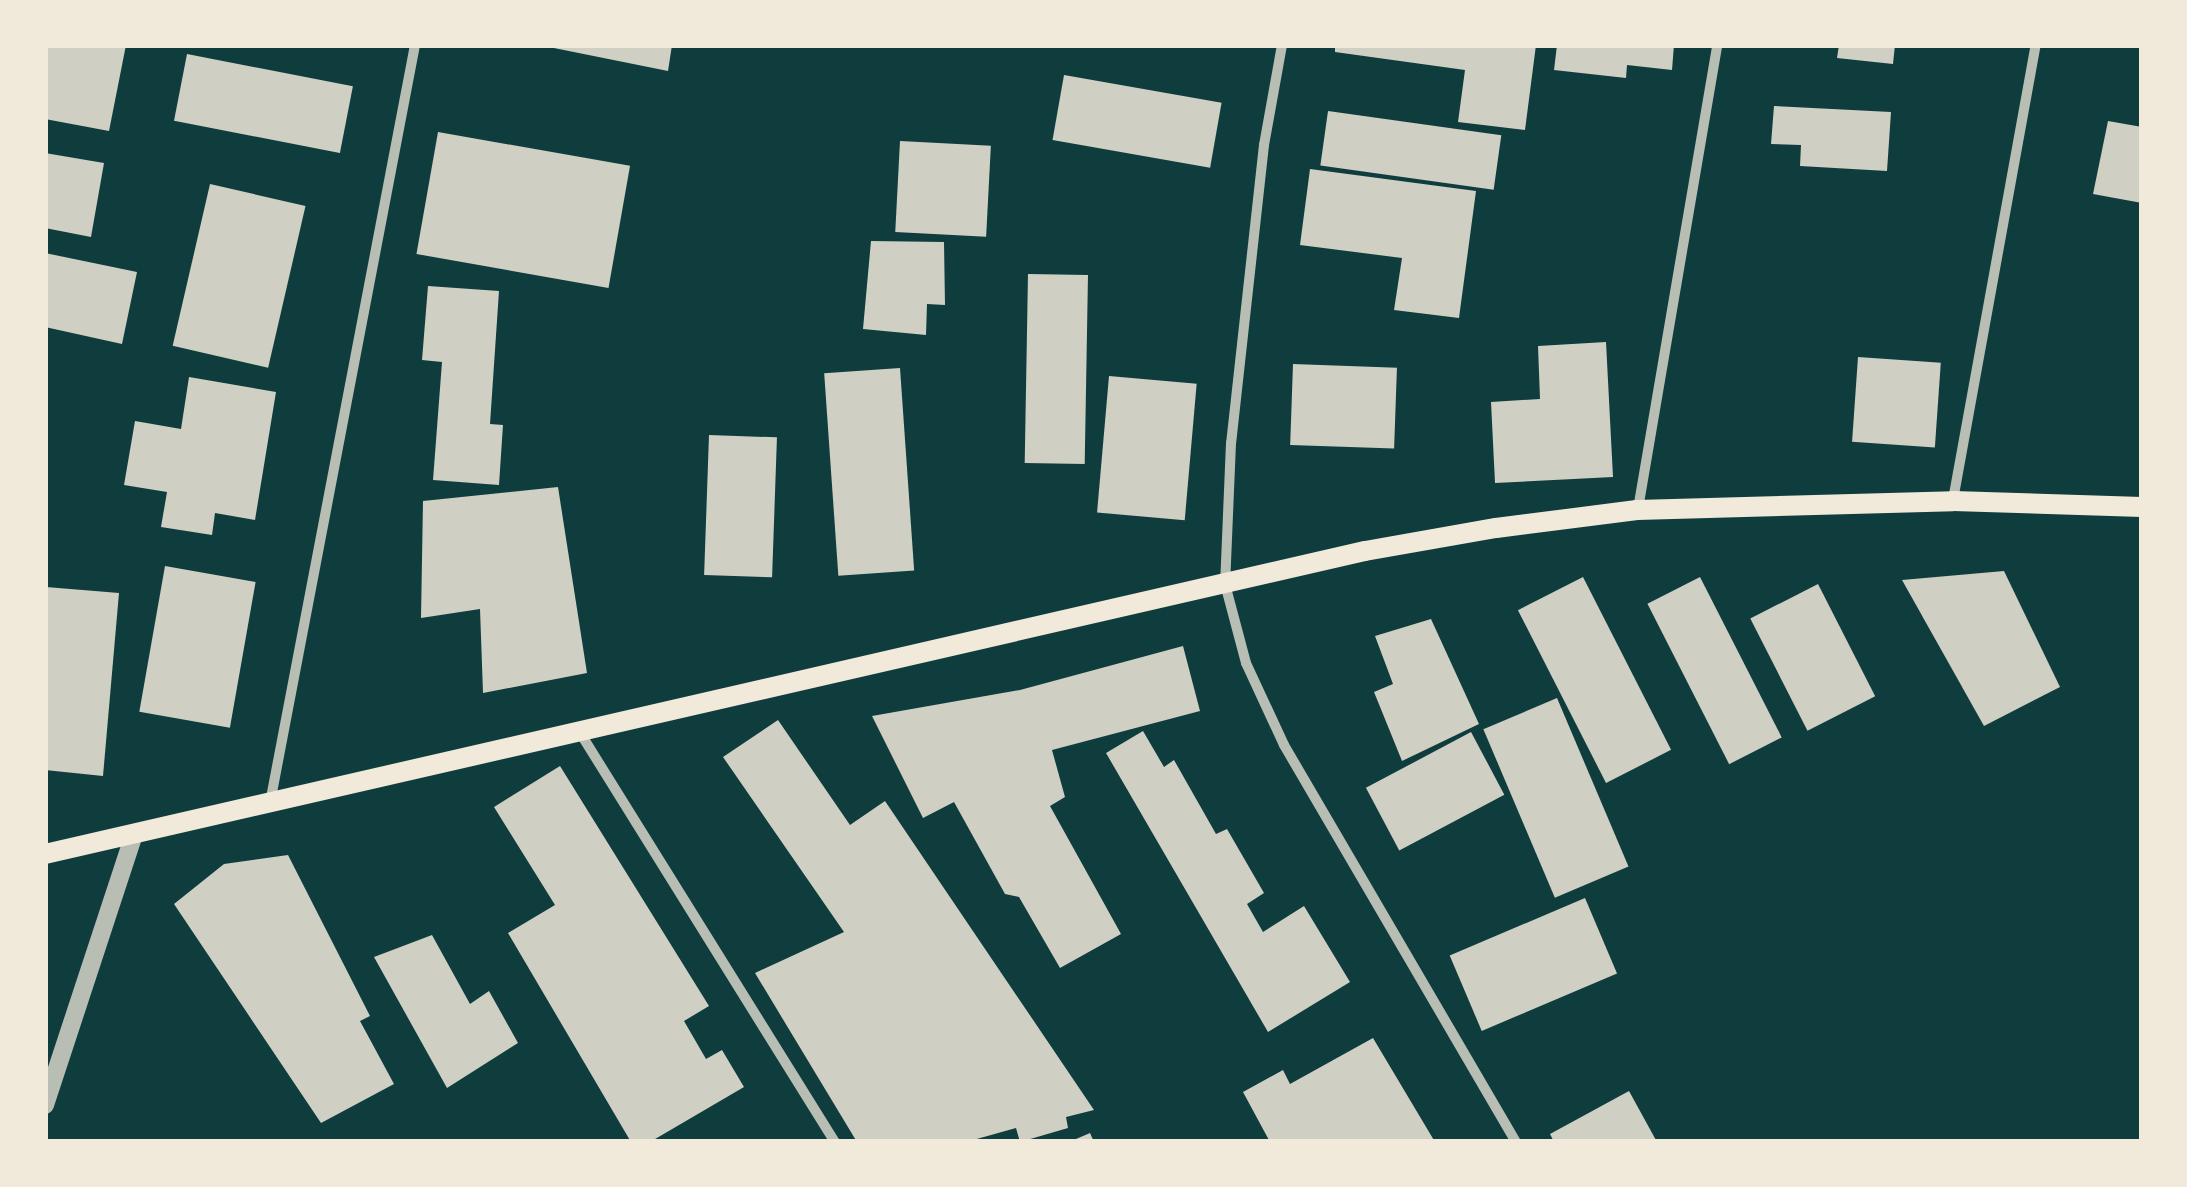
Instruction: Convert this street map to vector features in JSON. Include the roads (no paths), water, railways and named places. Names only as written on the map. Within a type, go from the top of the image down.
[{"type":"main road","points":[[45,854],[1225,584],[1478,531],[1638,510],[1953,501],[2142,507]]},
{"type":"street","points":[[270,804],[415,45]]},
{"type":"street","points":[[1282,45],[1264,145],[1231,443],[1225,584],[1246,663],[1284,745],[1516,1142]]},
{"type":"street","points":[[1638,510],[1717,45]]},
{"type":"street","points":[[1953,501],[2036,45]]},
{"type":"street","points":[[579,732],[835,1142]]},
{"type":"street","points":[[45,1105],[134,834]]}]
